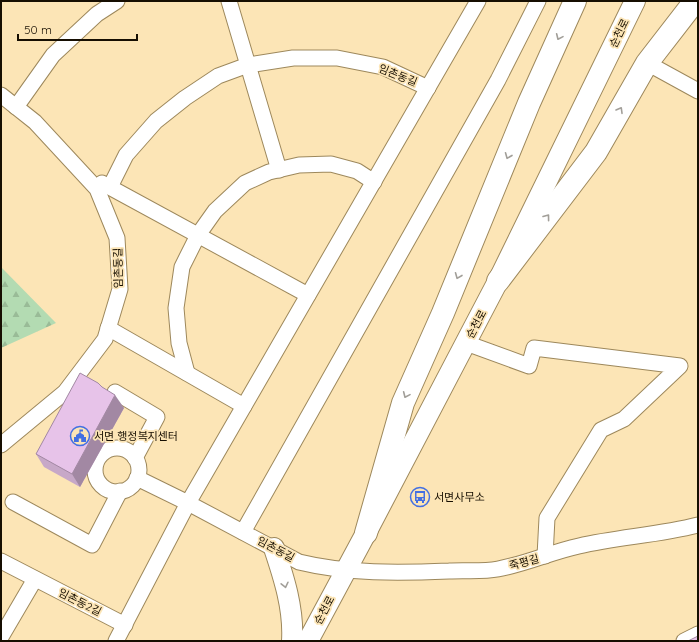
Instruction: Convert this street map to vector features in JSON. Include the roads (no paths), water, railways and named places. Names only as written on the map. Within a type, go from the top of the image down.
[{"type":"highway","points":[[366,533],[403,403],[443,314],[529,103],[575,1]]},
{"type":"highway","points":[[498,281],[596,152],[647,63],[695,1]]},
{"type":"main road","name":"순천로","points":[[308,641],[498,281],[635,1]]},
{"type":"main road","points":[[274,548],[291,608],[292,641]]},
{"type":"street","points":[[16,107],[53,55],[97,14],[117,1]]},
{"type":"street","points":[[229,1],[279,170]]},
{"type":"street","name":"임촌동길","points":[[116,641],[188,503],[478,1]]},
{"type":"street","points":[[243,532],[498,80],[538,1]]},
{"type":"street","name":"임촌동길","points":[[110,187],[126,155],[156,121],[185,98],[218,76],[248,65],[294,58],[337,58],[384,68],[428,88]]},
{"type":"street","points":[[647,63],[698,91]]},
{"type":"street","name":"임촌동길","points":[[1,95],[35,122],[97,189],[117,238],[120,289],[105,338],[65,392],[1,445]]},
{"type":"street","points":[[187,373],[179,343],[176,308],[182,267],[198,235],[215,211],[245,183],[269,172],[299,165],[331,164],[356,171],[374,182]]},
{"type":"street","points":[[80,170],[308,295]]},
{"type":"street","points":[[108,328],[244,406]]},
{"type":"street","points":[[466,343],[529,366],[534,348],[680,366],[624,419],[601,430],[547,518],[545,556]]},
{"type":"street","points":[[115,392],[157,417],[135,458]]},
{"type":"street","points":[[110,448],[124,449],[131,453],[138,464],[137,478],[133,485],[127,489],[113,491],[106,489],[96,478],[96,463],[99,457],[110,448]]},
{"type":"street","points":[[137,478],[188,503]]},
{"type":"street","points":[[13,502],[92,545],[120,491]]},
{"type":"street","name":"임촌동길","points":[[188,503],[299,562],[346,570]]},
{"type":"street","name":"죽평길","points":[[346,570],[404,573],[496,569],[520,564],[578,546],[698,525]]},
{"type":"street","name":"임촌동2길","points":[[1,561],[125,625]]},
{"type":"street","points":[[1,637],[35,578]]},
{"type":"street","points":[[684,641],[698,634]]},
{"type":"place","name":"서면 행정복지센터","points":[[80,436]]},
{"type":"place","name":"서면사무소","points":[[420,497]]}]
